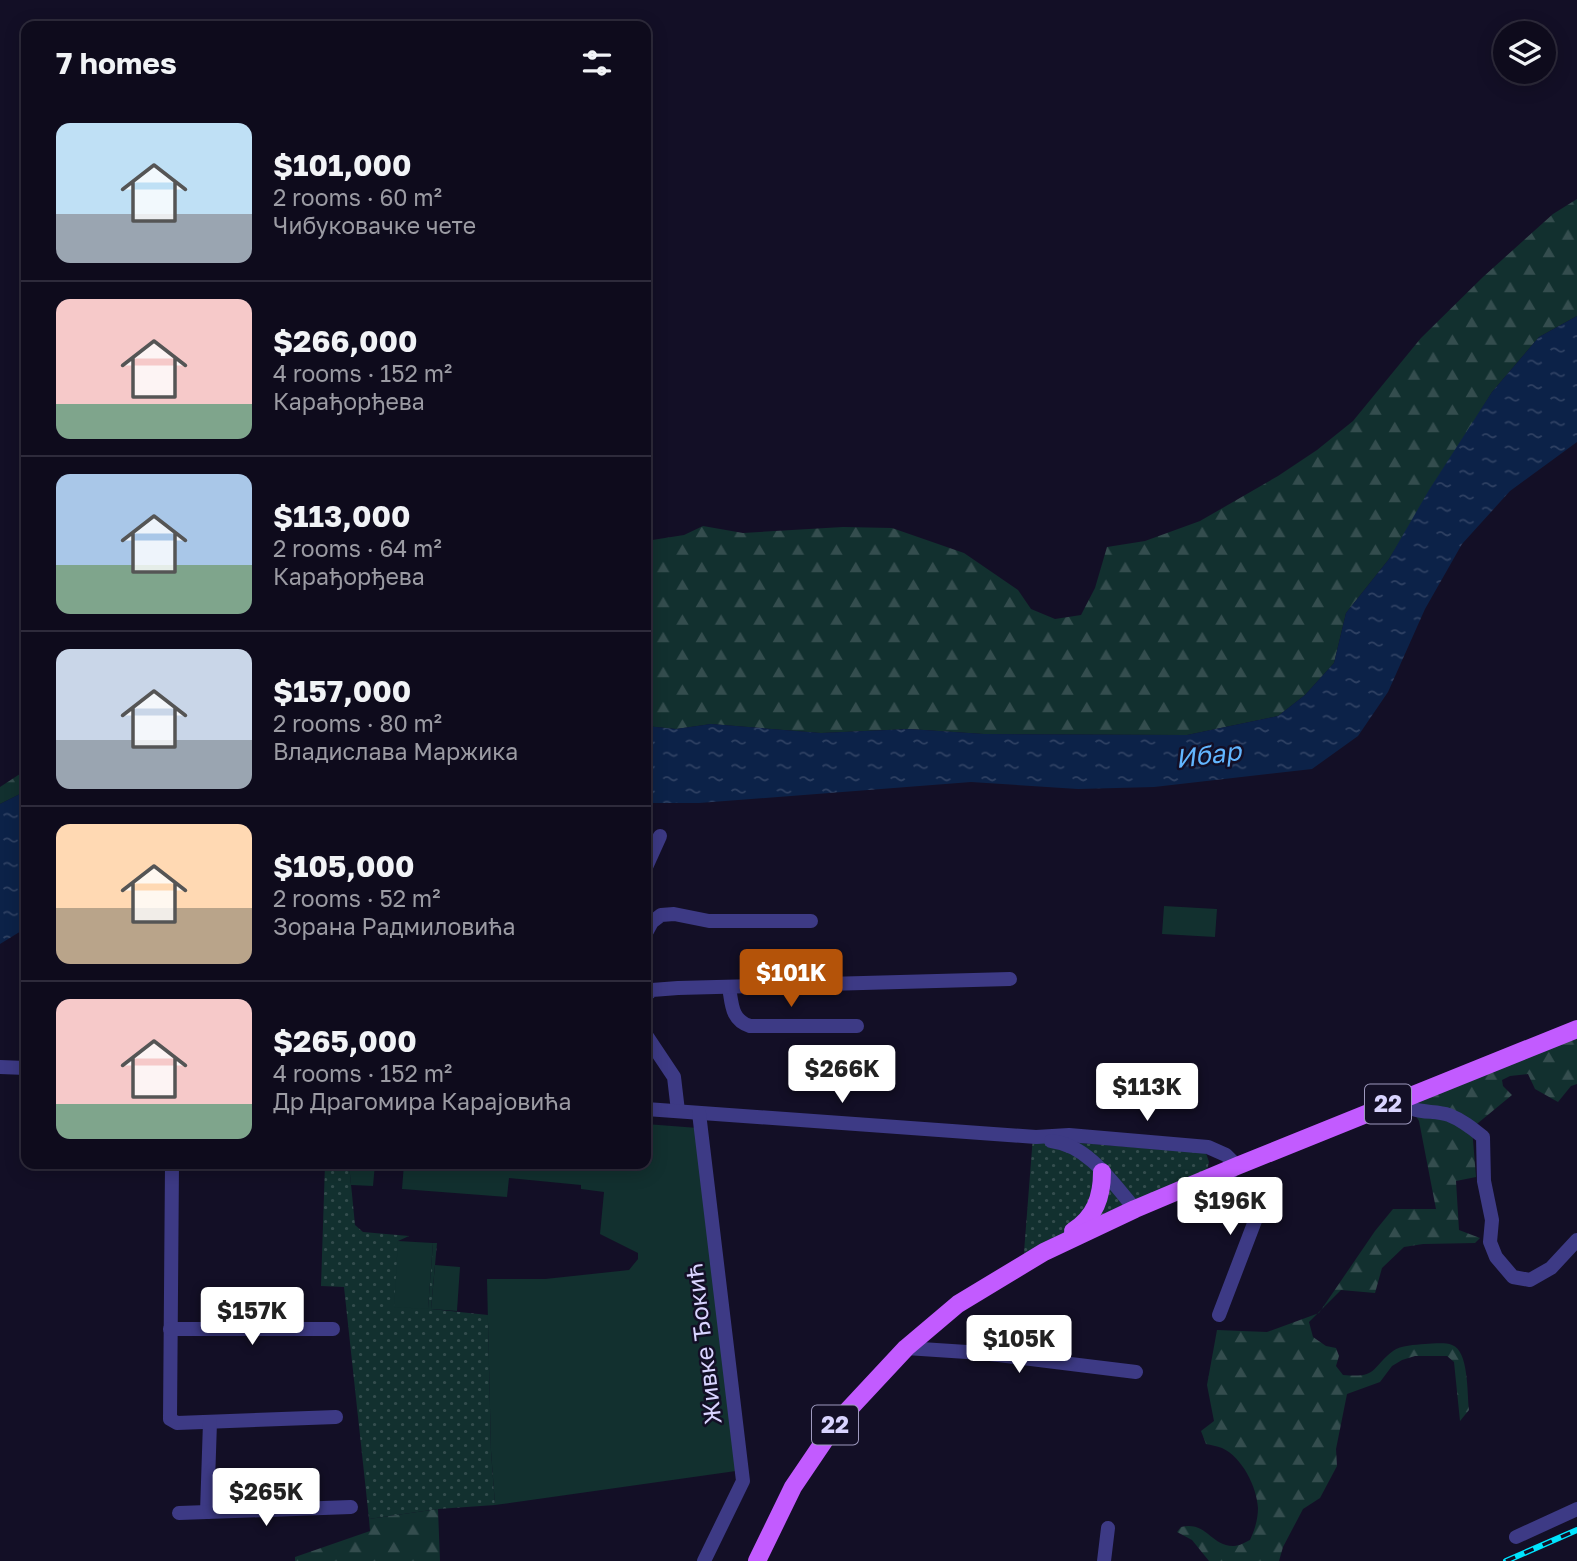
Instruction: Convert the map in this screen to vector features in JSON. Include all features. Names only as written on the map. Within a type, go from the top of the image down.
[{"type":"main road","name":"22","points":[[757,1561],[793,1487],[824,1440],[863,1392],[906,1348],[958,1304],[1044,1252],[1230,1163],[1577,1029]]},
{"type":"main road","points":[[1044,1252],[1081,1226],[1092,1214],[1098,1202],[1102,1172]]},
{"type":"street","points":[[651,856],[660,836]]},
{"type":"street","points":[[651,924],[661,915],[674,914],[709,921],[811,921]]},
{"type":"street","points":[[651,991],[1010,979]]},
{"type":"street","points":[[729,987],[733,1013],[740,1022],[750,1026],[857,1026]]},
{"type":"street","points":[[651,1042],[674,1077],[678,1111]]},
{"type":"street","points":[[0,1067],[21,1068]]},
{"type":"street","points":[[1401,1099],[1412,1110],[1446,1114],[1464,1122],[1483,1137],[1484,1181],[1492,1220],[1490,1242],[1496,1257],[1513,1277],[1530,1280],[1551,1268],[1577,1240]]},
{"type":"street","points":[[651,1109],[1036,1137],[1061,1142],[1075,1148],[1102,1172],[1135,1209]]},
{"type":"street","name":"Живке Ђокић","points":[[699,1113],[743,1481],[704,1561]]},
{"type":"street","points":[[1036,1137],[1069,1135],[1208,1147],[1230,1163],[1233,1194],[1258,1213],[1219,1315]]},
{"type":"street","points":[[173,1169],[170,1419],[177,1423],[336,1416]]},
{"type":"street","points":[[170,1329],[333,1329]]},
{"type":"street","points":[[906,1348],[982,1353],[1136,1372]]},
{"type":"street","points":[[207,1512],[210,1422]]},
{"type":"street","points":[[179,1513],[351,1507]]},
{"type":"street","points":[[1516,1537],[1577,1509]]},
{"type":"street","points":[[1104,1561],[1108,1528]]},
{"type":"green space","points":[[1577,199],[1577,316],[1539,337],[1492,392],[1389,559],[1346,613],[1334,663],[1305,695],[1278,716],[1187,735],[984,734],[909,729],[821,733],[711,724],[676,729],[651,726],[651,540],[684,535],[703,526],[743,533],[843,527],[892,528],[964,553],[1018,590],[1031,609],[1055,619],[1081,615],[1095,588],[1107,547],[1145,541],[1200,521],[1317,450],[1353,421],[1421,338],[1553,214]]},
{"type":"green space","points":[[21,773],[21,794],[0,804],[0,787]]},
{"type":"green space","points":[[1164,906],[1217,909],[1215,937],[1162,934]]},
{"type":"green space","points":[[1577,1029],[1577,1084],[1571,1086],[1558,1102],[1535,1089],[1528,1074],[1510,1076],[1502,1080],[1503,1086],[1512,1095],[1472,1128],[1476,1177],[1456,1181],[1459,1230],[1480,1238],[1475,1243],[1404,1247],[1382,1268],[1375,1293],[1341,1290],[1321,1310],[1393,1209],[1436,1209],[1419,1121],[1407,1106]]},
{"type":"green space","points":[[651,1124],[698,1128],[743,1470],[495,1505],[487,1279],[545,1279],[629,1270],[638,1259],[638,1253],[600,1234],[604,1192],[581,1189],[581,1185],[509,1178],[507,1197],[402,1189],[404,1169],[651,1169]]},
{"type":"green space","points":[[1033,1136],[1056,1141],[1206,1153],[1209,1162],[1207,1170],[1023,1265]]},
{"type":"green space","points":[[325,1169],[349,1169],[355,1225],[363,1232],[409,1236],[398,1241],[428,1308],[433,1243],[437,1243],[431,1309],[488,1315],[495,1505],[438,1509],[369,1519],[344,1287],[321,1286]]},
{"type":"green space","points":[[349,1169],[375,1169],[373,1186],[351,1185]]},
{"type":"green space","points":[[398,1241],[433,1243],[428,1309],[394,1307]]},
{"type":"green space","points":[[435,1265],[460,1267],[457,1311],[431,1309]]},
{"type":"green space","points":[[1317,1314],[1309,1322],[1313,1337],[1326,1346],[1336,1348],[1339,1356],[1336,1366],[1343,1375],[1368,1373],[1400,1348],[1442,1343],[1452,1345],[1462,1355],[1469,1410],[1460,1421],[1454,1362],[1447,1356],[1415,1356],[1402,1360],[1392,1366],[1380,1382],[1347,1394],[1336,1449],[1337,1466],[1320,1498],[1303,1509],[1283,1547],[1279,1561],[1209,1561],[1192,1540],[1177,1532],[1181,1527],[1197,1528],[1220,1543],[1236,1546],[1250,1540],[1258,1512],[1255,1491],[1242,1465],[1229,1452],[1206,1444],[1201,1431],[1214,1421],[1207,1385],[1217,1330],[1267,1332]]},
{"type":"green space","points":[[438,1509],[440,1561],[295,1561],[295,1557],[370,1531],[369,1519]]},
{"type":"water","name":"Ибар","points":[[1577,316],[1577,442],[1510,491],[1462,544],[1425,609],[1388,692],[1358,736],[1312,769],[1154,787],[1078,789],[971,782],[699,803],[651,803],[651,726],[676,729],[711,724],[821,733],[909,729],[984,734],[1187,735],[1278,716],[1305,695],[1334,663],[1346,613],[1389,559],[1429,490],[1492,392],[1539,337]]},
{"type":"water","points":[[21,794],[21,931],[0,944],[0,804]]},
{"type":"railway","points":[[1506,1561],[1577,1530]]}]
